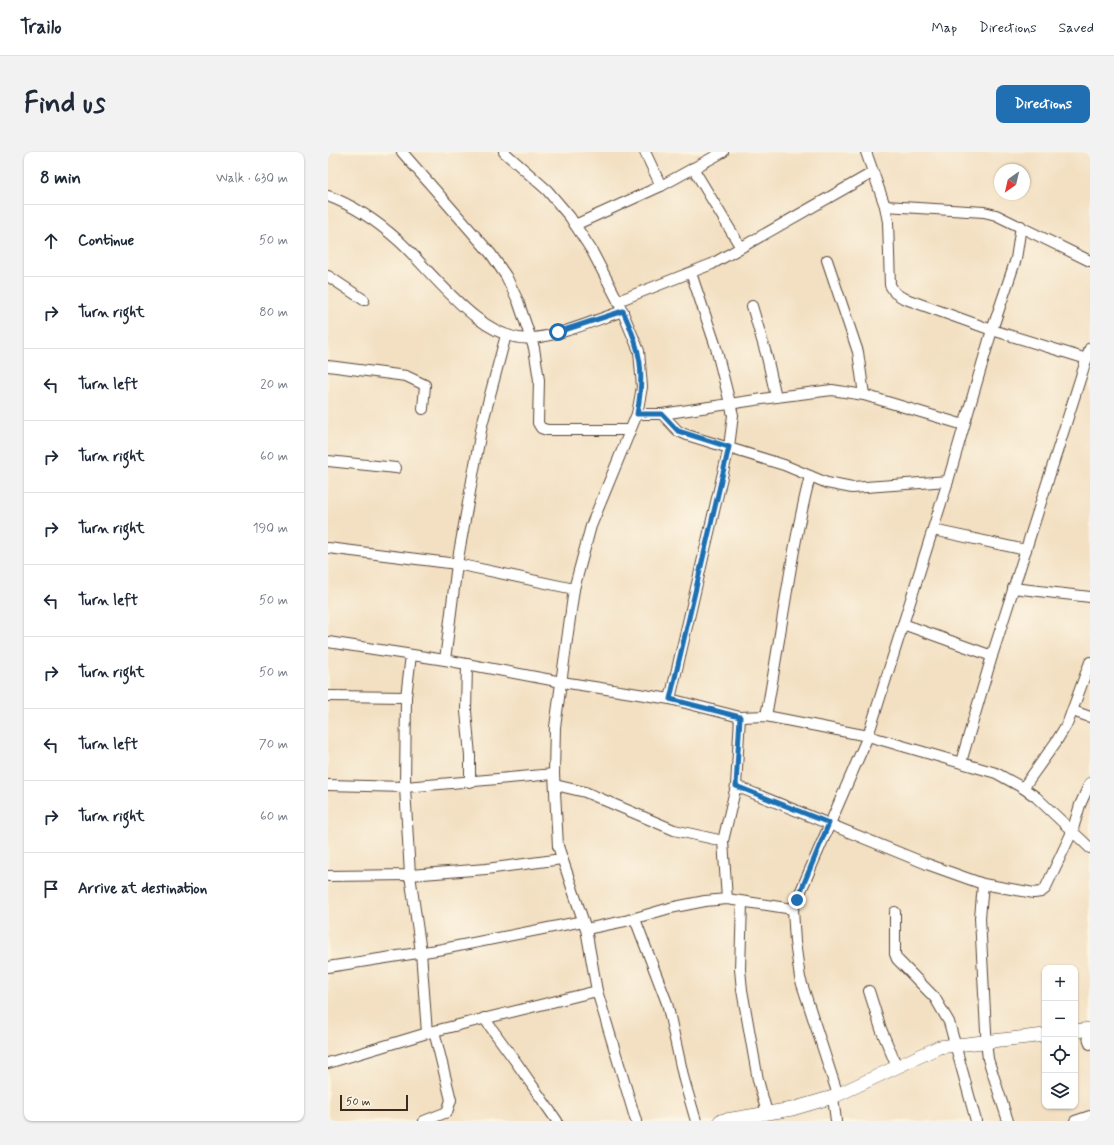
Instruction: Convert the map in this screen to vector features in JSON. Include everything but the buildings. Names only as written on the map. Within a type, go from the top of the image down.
[{"type":"street","points":[[402,152],[491,254],[506,276],[518,301],[532,338],[539,380],[538,423],[541,428],[547,430],[630,430]]},
{"type":"street","points":[[504,152],[547,190],[576,226],[592,251],[618,301],[639,351],[642,387],[637,414],[591,526],[579,564],[574,589],[555,728],[554,774],[556,830],[562,859],[584,925],[597,991],[636,1121]]},
{"type":"street","points":[[645,152],[662,186]]},
{"type":"street","points":[[576,226],[662,186],[723,152]]},
{"type":"street","points":[[866,152],[885,206],[888,222],[890,284],[895,293],[903,298],[992,330],[1087,359]]},
{"type":"street","points":[[693,168],[740,246]]},
{"type":"street","points":[[618,301],[712,264],[740,246],[872,172]]},
{"type":"street","points":[[328,196],[343,201],[374,220],[400,242],[445,290],[472,314],[496,330],[512,338],[532,338],[623,311]]},
{"type":"street","points":[[885,206],[984,212],[996,215],[1090,261]]},
{"type":"street","points":[[836,1121],[836,1096],[800,978],[795,942],[793,909],[868,736],[948,481],[992,330],[1016,259],[1021,226]]},
{"type":"street","points":[[827,260],[858,352],[864,396]]},
{"type":"street","points":[[670,699],[729,447],[733,415],[715,344],[691,273]]},
{"type":"street","points":[[328,276],[364,300]]},
{"type":"street","points":[[752,306],[767,357],[776,397]]},
{"type":"street","points":[[445,660],[457,564],[482,425],[506,335]]},
{"type":"street","points":[[961,762],[1013,588],[1090,348]]},
{"type":"street","points":[[328,366],[406,376],[418,380],[425,385],[423,409]]},
{"type":"street","points":[[637,414],[662,414],[832,390],[864,396],[964,425]]},
{"type":"street","points":[[662,414],[678,431],[784,465],[827,483],[852,488],[948,481]]},
{"type":"street","points":[[328,461],[396,468]]},
{"type":"street","points":[[766,716],[781,634],[797,528],[810,476]]},
{"type":"street","points":[[933,530],[1026,550]]},
{"type":"street","points":[[328,548],[457,564],[574,589]]},
{"type":"street","points":[[1013,588],[1090,597]]},
{"type":"street","points":[[903,624],[992,656]]},
{"type":"street","points":[[328,642],[445,660],[562,682],[670,699],[740,717],[766,716],[868,736],[961,762],[996,774],[1024,788],[1059,817],[1072,832],[1090,848]]},
{"type":"street","points":[[411,655],[406,697],[405,787],[410,875],[430,1032],[451,1100],[448,1112],[424,1121]]},
{"type":"street","points":[[1024,788],[1056,742],[1073,711],[1090,662]]},
{"type":"street","points":[[467,664],[466,711],[470,756],[470,782]]},
{"type":"street","points":[[328,696],[406,697]]},
{"type":"street","points":[[1073,711],[1090,717]]},
{"type":"street","points":[[726,899],[723,841],[736,786],[740,717]]},
{"type":"street","points":[[328,785],[405,787],[554,774]]},
{"type":"street","points":[[736,786],[928,864],[983,884],[1034,893],[1040,892],[1045,888],[1072,832],[1080,805],[1090,783]]},
{"type":"street","points":[[555,785],[585,792],[674,830],[723,841]]},
{"type":"street","points":[[1080,805],[1090,809]]},
{"type":"street","points":[[328,876],[410,875],[486,869],[562,859]]},
{"type":"street","points":[[983,884],[980,918],[985,988],[986,1042],[988,1059],[1008,1121]]},
{"type":"street","points":[[328,967],[584,925],[635,919],[684,905],[705,901],[726,899],[793,909]]},
{"type":"street","points":[[742,902],[740,969],[742,990],[758,1080],[767,1113]]},
{"type":"street","points":[[894,912],[895,954],[897,960],[935,998],[943,1010],[953,1034],[976,1121]]},
{"type":"street","points":[[635,919],[667,1003],[682,1074],[696,1121]]},
{"type":"street","points":[[328,1063],[430,1032],[597,991]]},
{"type":"street","points":[[869,991],[880,1029],[897,1067]]},
{"type":"street","points":[[484,1018],[556,1121]]},
{"type":"street","points":[[1084,1030],[1090,1044]]},
{"type":"street","points":[[720,1121],[804,1106],[836,1096],[926,1052],[939,1048],[1042,1036]]},
{"type":"street","points":[[1075,1121],[1090,1116]]},
{"type":"route","points":[[558,332],[623,311],[639,351],[642,387],[637,414],[662,414],[678,431],[729,447],[670,699],[740,717],[736,786],[829,823],[797,900]]}]
